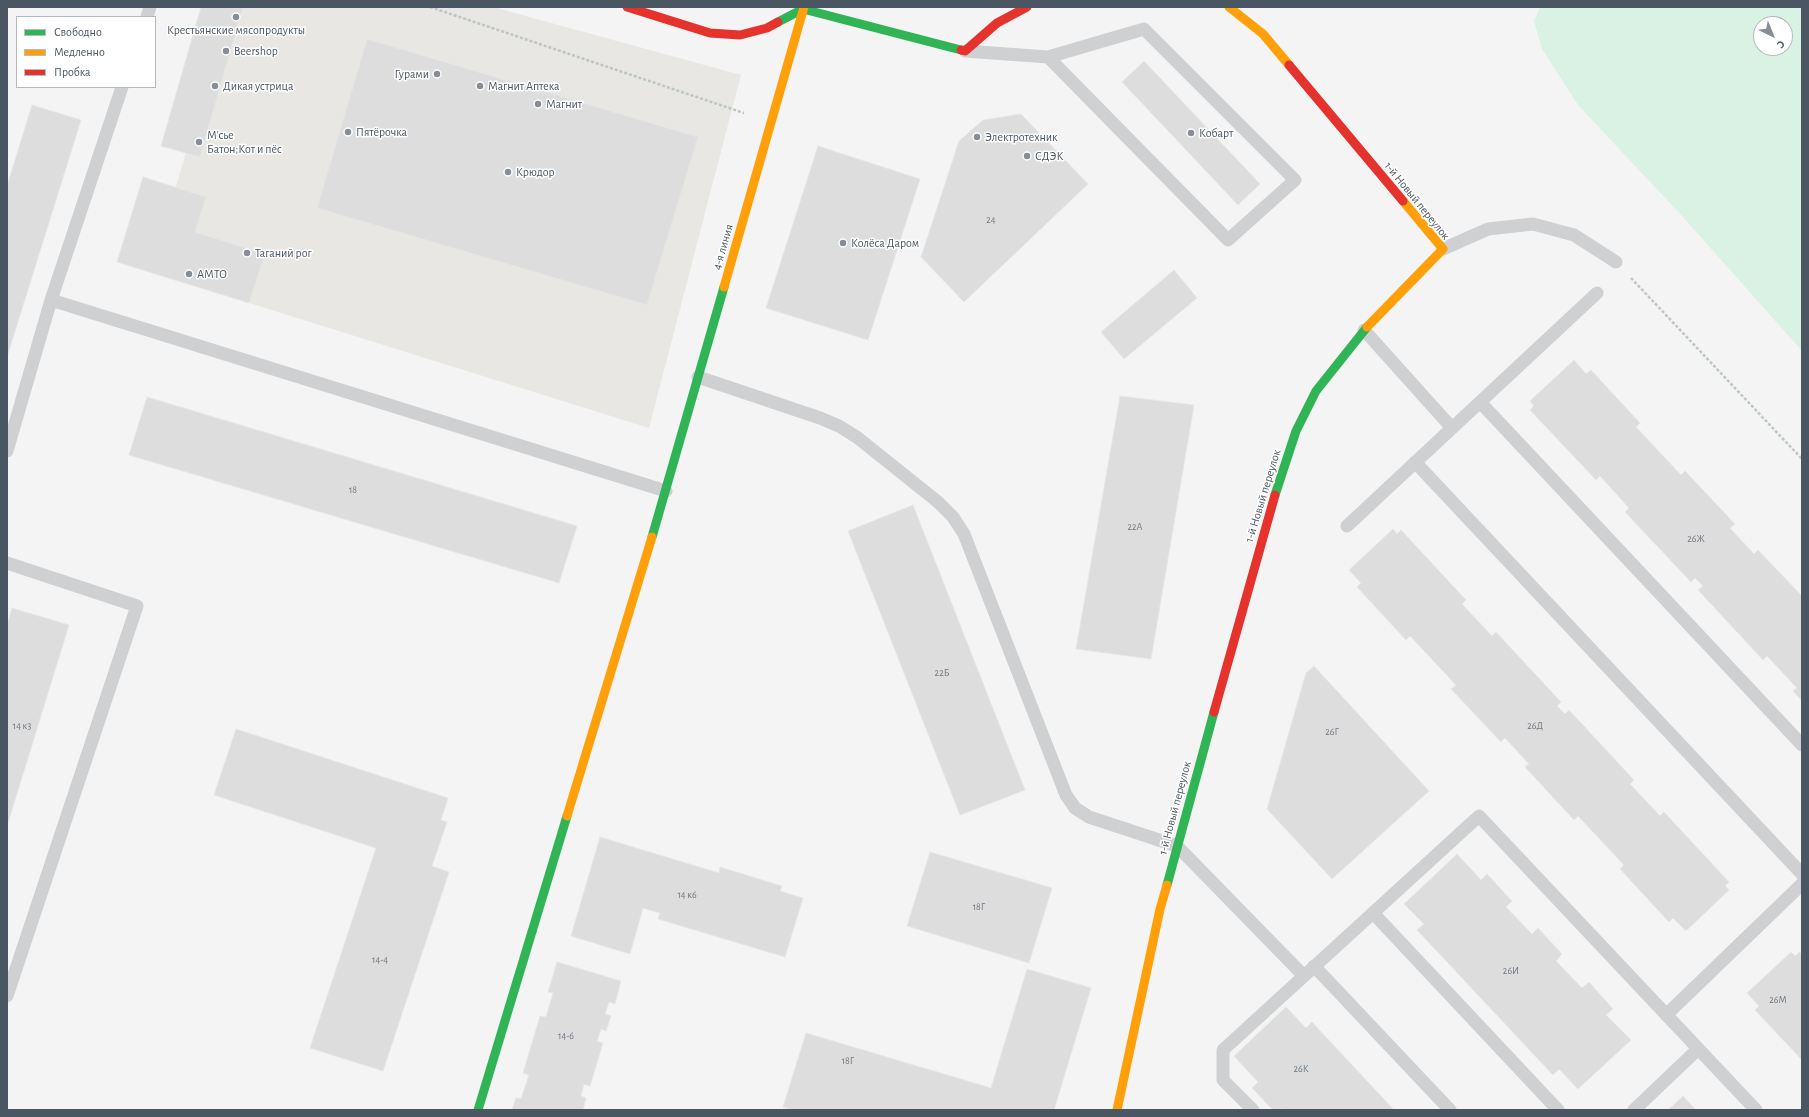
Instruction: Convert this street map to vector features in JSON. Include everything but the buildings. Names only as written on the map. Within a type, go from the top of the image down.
[{"type":"street","points":[[627,7],[710,33],[740,35],[767,28],[803,8],[965,51],[997,23],[1026,7]]},
{"type":"street","name":"1-й Новый переулок","points":[[1117,1110],[1160,909],[1265,527],[1296,431],[1316,391],[1364,330],[1443,249],[1263,34],[1229,7]]},
{"type":"street","name":"4-я линия","points":[[478,1110],[666,491],[803,8]]},
{"type":"lane","points":[[965,51],[1048,57],[1144,29],[1295,180],[1228,240],[1048,57]]},
{"type":"lane","points":[[7,452],[51,300],[122,88]]},
{"type":"lane","points":[[1443,249],[1488,229],[1533,224],[1574,235],[1616,262]]},
{"type":"lane","points":[[1347,526],[1597,293]]},
{"type":"lane","points":[[51,300],[666,491]]},
{"type":"lane","points":[[1364,330],[1452,428]]},
{"type":"lane","points":[[698,378],[820,418],[839,426],[858,438],[938,502],[953,517],[964,534],[1066,795],[1075,808],[1089,817],[1177,846],[1304,976]]},
{"type":"lane","points":[[1480,402],[1802,745]]},
{"type":"lane","points":[[1415,462],[1802,874]]},
{"type":"lane","points":[[7,563],[137,606],[7,996]]},
{"type":"lane","points":[[1253,1110],[1223,1080],[1222,1050],[1479,816],[1756,1110]]},
{"type":"lane","points":[[1666,1015],[1802,884]]},
{"type":"lane","points":[[1373,912],[1558,1110]]},
{"type":"lane","points":[[1314,966],[1450,1110]]},
{"type":"lane","points":[[1634,1110],[1698,1049]]},
{"type":"path","points":[[430,7],[771,122]]},
{"type":"path","points":[[1616,262],[1802,459]]},
{"type":"shaded area","points":[[230,7],[493,7],[741,75],[649,428],[150,272]]},
{"type":"green space","points":[[1540,7],[1802,7],[1802,351],[1682,216],[1578,105],[1542,49],[1534,21]]},
{"type":"traffic: fast","points":[[778,22],[803,9],[961,50]]},
{"type":"traffic: fast","points":[[652,537],[724,287]]},
{"type":"traffic: fast","points":[[1275,495],[1296,431],[1316,391],[1367,327]]},
{"type":"traffic: fast","points":[[1167,885],[1214,712]]},
{"type":"traffic: fast","points":[[478,1110],[567,816]]},
{"type":"traffic: slow","points":[[724,287],[804,7]]},
{"type":"traffic: slow","points":[[1229,7],[1263,34],[1289,65]]},
{"type":"traffic: slow","points":[[1367,327],[1443,249],[1403,201]]},
{"type":"traffic: slow","points":[[567,816],[652,537]]},
{"type":"traffic: slow","points":[[1117,1110],[1160,909],[1167,885]]},
{"type":"traffic: jam","points":[[627,7],[710,33],[740,35],[767,28],[778,22]]},
{"type":"traffic: jam","points":[[961,50],[965,51],[997,23],[1027,7]]},
{"type":"traffic: jam","points":[[1289,65],[1403,201]]},
{"type":"traffic: jam","points":[[1214,712],[1275,495]]},
{"type":"place","name":"Крестьянские мясопродукты","points":[[236,17]]},
{"type":"place","name":"Beershop","points":[[226,51]]},
{"type":"place","name":"Гурами","points":[[437,74]]},
{"type":"place","name":"Дикая устрица","points":[[215,86]]},
{"type":"place","name":"Магнит Аптека","points":[[480,86]]},
{"type":"place","name":"Магнит","points":[[538,104]]},
{"type":"place","name":"Пятёрочка","points":[[348,132]]},
{"type":"place","name":"Кобарт","points":[[1191,133]]},
{"type":"place","name":"Электротехник","points":[[977,137]]},
{"type":"place","name":"М'сье Батон;Кот и пёс","points":[[199,142]]},
{"type":"place","name":"СДЭК","points":[[1027,156]]},
{"type":"place","name":"Крюдор","points":[[508,172]]},
{"type":"place","name":"Колёса Даром","points":[[843,243]]},
{"type":"place","name":"Таганий рог","points":[[247,253]]},
{"type":"place","name":"АМТО","points":[[189,274]]}]
